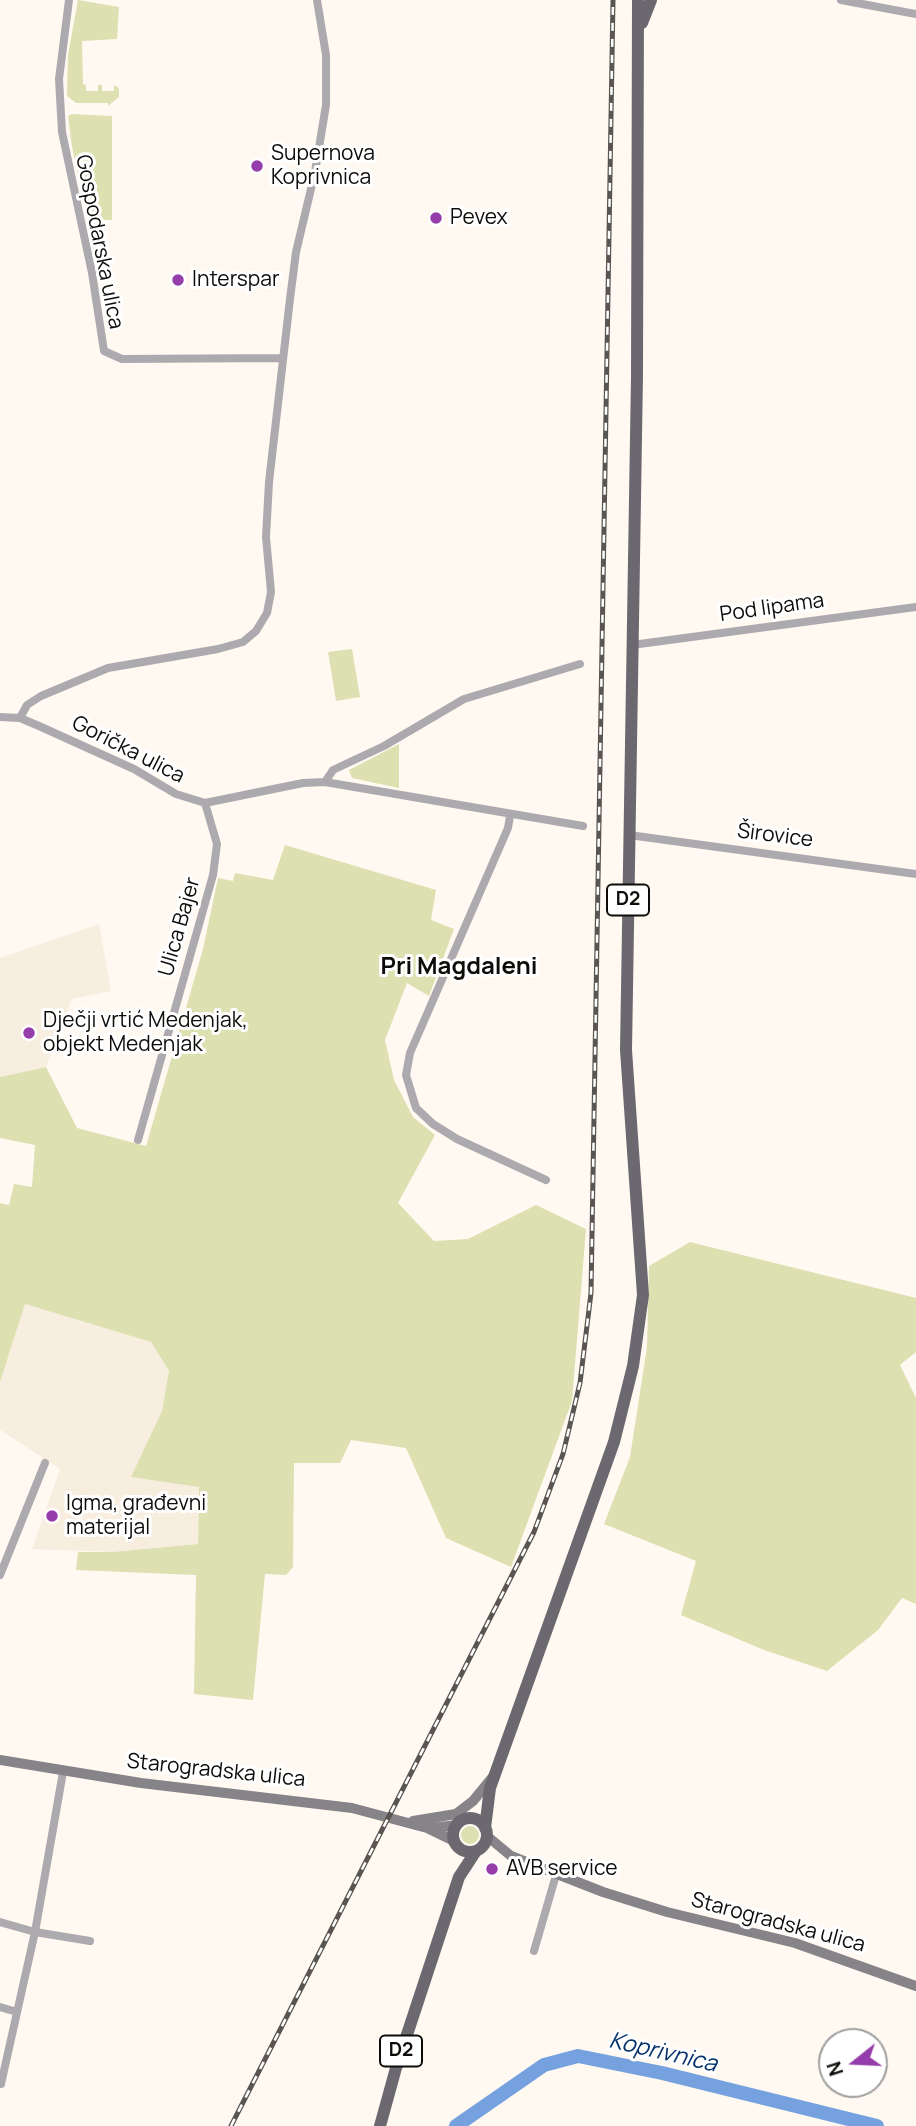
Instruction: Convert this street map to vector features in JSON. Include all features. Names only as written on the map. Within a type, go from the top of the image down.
[{"type":"main road","name":"D2","points":[[380,2126],[459,1877],[486,1832],[490,1788],[614,1442],[639,1332],[642,1269],[626,1061],[638,0]]},
{"type":"main road","points":[[636,48],[651,0]]},
{"type":"main road","name":"Starogradska ulica","points":[[0,1760],[63,1772],[352,1808],[427,1828],[457,1844]]},
{"type":"main road","points":[[405,1822],[456,1814],[473,1801],[496,1773]]},
{"type":"main road","name":"D2","points":[[459,1877],[457,1844],[462,1822],[490,1788]]},
{"type":"main road","points":[[462,1822],[478,1820],[486,1832]]},
{"type":"main road","name":"Starogradska ulica","points":[[427,1828],[462,1822]]},
{"type":"main road","name":"Starogradska ulica","points":[[486,1832],[511,1856]]},
{"type":"main road","points":[[457,1844],[477,1850]]},
{"type":"main road","name":"Starogradska ulica","points":[[477,1850],[511,1856],[556,1875],[667,1912],[795,1943],[916,1986]]},
{"type":"street","name":"Gospodarska ulica","points":[[69,0],[59,79],[62,132],[92,273],[104,351],[122,359],[283,358]]},
{"type":"street","points":[[20,718],[27,705],[73,681],[108,668],[234,645],[250,636],[261,625],[271,592],[266,537],[296,252],[315,172],[326,105],[326,55],[317,0]]},
{"type":"street","points":[[841,0],[880,5],[916,14]]},
{"type":"street","name":"Pod lipama","points":[[632,645],[916,607]]},
{"type":"street","points":[[325,782],[333,770],[384,746],[464,699],[580,664]]},
{"type":"street","name":"Gorička ulica","points":[[0,717],[20,718],[108,756],[176,794],[205,803],[303,783],[325,782],[583,827]]},
{"type":"street","name":"Ulica Bajer","points":[[138,1140],[213,875],[216,844],[205,803]]},
{"type":"street","points":[[510,816],[508,828],[410,1053],[406,1075],[416,1108],[433,1124],[457,1139],[546,1180]]},
{"type":"street","name":"Širovice","points":[[629,835],[916,874]]},
{"type":"street","points":[[0,1575],[46,1463]]},
{"type":"street","points":[[1,2084],[35,1932],[63,1772]]},
{"type":"street","points":[[534,1951],[556,1875]]},
{"type":"street","points":[[0,1922],[35,1932],[90,1941]]},
{"type":"street","points":[[0,2007],[17,2012]]},
{"type":"shaded area","name":"Dječji vrtić Medenjak, objekt Medenjak","points":[[99,924],[111,991],[72,999],[46,1067],[0,1077],[0,958]]},
{"type":"shaded area","points":[[25,1304],[151,1342],[169,1371],[162,1411],[132,1477],[199,1486],[198,1544],[112,1552],[32,1549],[60,1469],[0,1430],[0,1382]]},
{"type":"green space","points":[[78,0],[119,7],[117,39],[82,41],[83,84],[86,85],[86,91],[98,91],[98,85],[102,85],[102,91],[114,91],[114,85],[119,88],[119,97],[108,106],[108,103],[76,103],[67,96],[68,55]]},
{"type":"green space","points":[[68,116],[112,116],[112,220],[88,220],[72,147]]},
{"type":"green space","points":[[88,225],[97,225],[99,250],[93,250]]},
{"type":"green space","points":[[352,649],[360,697],[336,701],[328,652]]},
{"type":"green space","points":[[399,744],[399,788],[352,778],[349,770]]},
{"type":"green space","points":[[285,845],[436,890],[431,920],[454,929],[429,996],[407,983],[385,1040],[394,1080],[413,1117],[435,1135],[398,1203],[434,1241],[468,1239],[536,1205],[586,1229],[572,1401],[511,1567],[446,1538],[406,1448],[351,1440],[340,1463],[294,1463],[293,1567],[286,1575],[265,1574],[253,1700],[194,1694],[196,1575],[76,1570],[78,1552],[112,1552],[198,1544],[199,1487],[131,1477],[162,1411],[169,1371],[151,1342],[25,1304],[0,1382],[0,1203],[9,1205],[14,1184],[32,1187],[35,1145],[0,1138],[0,1077],[46,1067],[77,1128],[146,1146],[203,949],[218,878],[233,881],[235,873],[273,880]]},
{"type":"green space","points":[[690,1242],[916,1298],[916,1352],[900,1365],[916,1398],[916,1604],[902,1598],[878,1630],[827,1671],[764,1650],[681,1615],[696,1561],[604,1524],[630,1457],[647,1347],[649,1266]]},
{"type":"green space","points":[[466,1826],[474,1826],[479,1835],[477,1842],[466,1844],[461,1839],[461,1831]]},
{"type":"waterway","name":"Koprivnica","points":[[456,2126],[544,2065],[578,2056],[662,2073],[877,2126]]},
{"type":"railway","points":[[231,2126],[534,1532],[563,1454],[580,1383],[591,1293],[613,0]]},
{"type":"place","name":"Supernova Koprivnica","points":[[257,166]]},
{"type":"place","name":"Pevex","points":[[436,218]]},
{"type":"place","name":"Interspar","points":[[178,280]]},
{"type":"place","name":"Dječji vrtić Medenjak, objekt Medenjak","points":[[29,1033]]},
{"type":"place","name":"Igma, građevni materijal","points":[[52,1516]]},
{"type":"place","name":"AVB service","points":[[492,1869]]},
{"type":"district","name":"Pri Magdaleni","points":[[459,967]]}]
